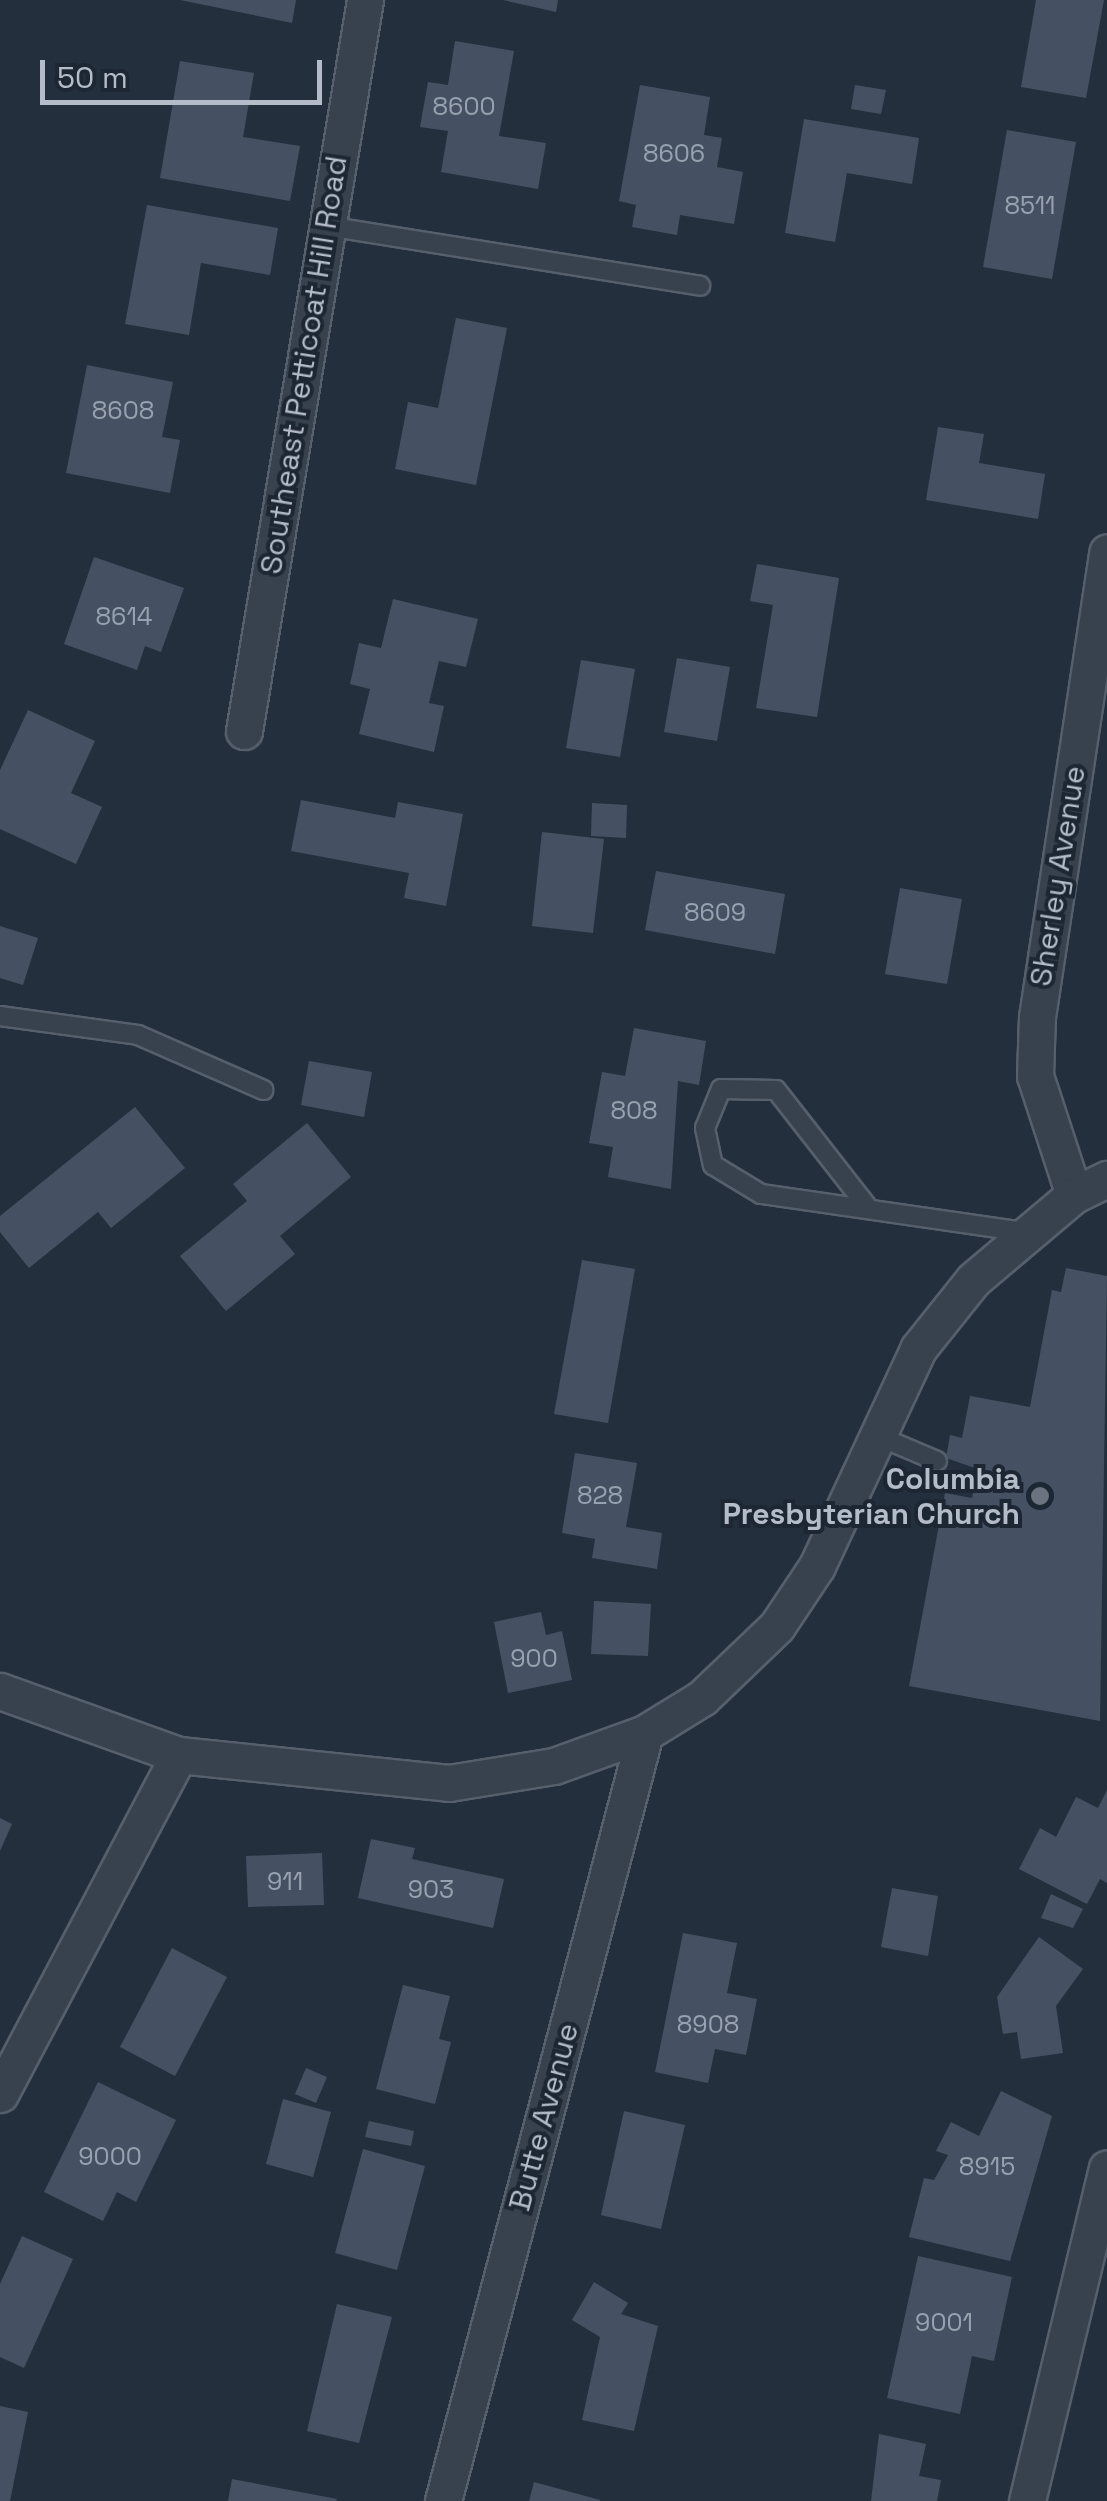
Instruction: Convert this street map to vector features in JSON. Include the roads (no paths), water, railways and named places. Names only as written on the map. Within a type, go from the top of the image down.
[{"type":"street","name":"Southeast Petticoat Hill Road","points":[[244,731],[365,0]]},
{"type":"street","name":"Sherley Avenue","points":[[1074,1195],[1036,1076],[1037,1016],[1107,552]]},
{"type":"street","points":[[0,1691],[179,1755],[449,1783],[554,1766],[644,1733],[702,1698],[777,1626],[817,1566],[918,1349],[1025,1232],[1074,1195],[1107,1180]]},
{"type":"street","name":"Butte Avenue","points":[[443,2501],[644,1733]]},
{"type":"street","points":[[0,2094],[179,1755]]},
{"type":"street","points":[[1026,2501],[1107,2169]]},
{"type":"lane","points":[[327,226],[700,286]]},
{"type":"lane","points":[[0,1016],[138,1036],[263,1090]]},
{"type":"lane","points":[[866,1204],[776,1090],[721,1089],[704,1128],[713,1165],[761,1194],[866,1204],[1025,1232]]},
{"type":"lane","points":[[878,1436],[937,1461]]},
{"type":"place","name":"Columbia Presbyterian Church","points":[[1040,1496]]}]
